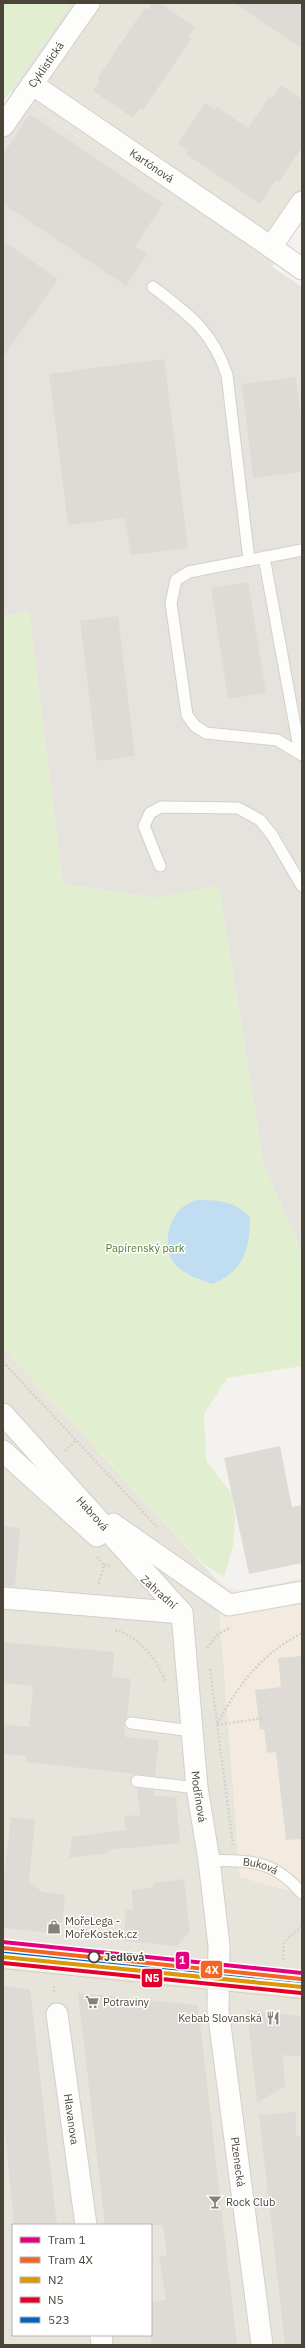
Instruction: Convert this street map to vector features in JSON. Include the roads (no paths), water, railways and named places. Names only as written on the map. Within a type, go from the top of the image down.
[{"type":"main road","points":[[3,1957],[302,1988]]},
{"type":"street","name":"Cyklistická","points":[[3,126],[89,3]]},
{"type":"street","name":"Kartónová","points":[[32,84],[302,269]]},
{"type":"street","points":[[271,247],[302,202]]},
{"type":"street","name":"Habrová","points":[[3,1414],[182,1613]]},
{"type":"street","points":[[3,1447],[229,1605],[302,1592]]},
{"type":"street","name":"Zahradní","points":[[3,1451],[182,1613]]},
{"type":"street","name":"Zahradní","points":[[3,1598],[182,1613]]},
{"type":"street","name":"Modřínová","points":[[182,1613],[197,1788],[209,1860],[219,1946],[219,1979]]},
{"type":"street","name":"Plzenecká","points":[[219,1979],[219,2018],[262,2345]]},
{"type":"street","name":"Hlavanova","points":[[56,2014],[86,2224]]},
{"type":"lane","points":[[154,287],[191,316],[206,333],[219,352],[227,375],[249,560]]},
{"type":"lane","points":[[301,754],[277,740],[206,733],[194,726],[187,715],[171,603],[176,580],[189,572],[302,550]]},
{"type":"lane","points":[[264,557],[301,754]]},
{"type":"lane","points":[[160,866],[144,826],[150,813],[161,806],[238,808],[260,820],[272,835],[302,886]]},
{"type":"lane","points":[[131,1723],[192,1731]]},
{"type":"lane","points":[[137,1781],[197,1788]]},
{"type":"lane","name":"Buková","points":[[209,1860],[256,1862],[270,1866],[284,1875],[302,1893]]},
{"type":"water","points":[[196,1200],[226,1202],[238,1208],[250,1217],[248,1240],[243,1258],[232,1272],[213,1284],[191,1276],[179,1268],[173,1262],[168,1246],[170,1228],[177,1213],[184,1206]]},
{"type":"tram line","name":"1","points":[[3,1942],[302,1973]]},
{"type":"tram line","name":"4X","points":[[3,1948],[301,1979]]},
{"type":"place","name":"MořeLega - MořeKostek.cz","points":[[54,1927]]},
{"type":"place","name":"Jedlová","points":[[94,1957]]},
{"type":"place","name":"Potraviny","points":[[92,2002]]},
{"type":"place","name":"Kebab Slovanská","points":[[273,2018]]},
{"type":"place","name":"Rock Club","points":[[215,2202]]},
{"type":"park label","name":"Papírenský park","points":[[145,1248]]}]
